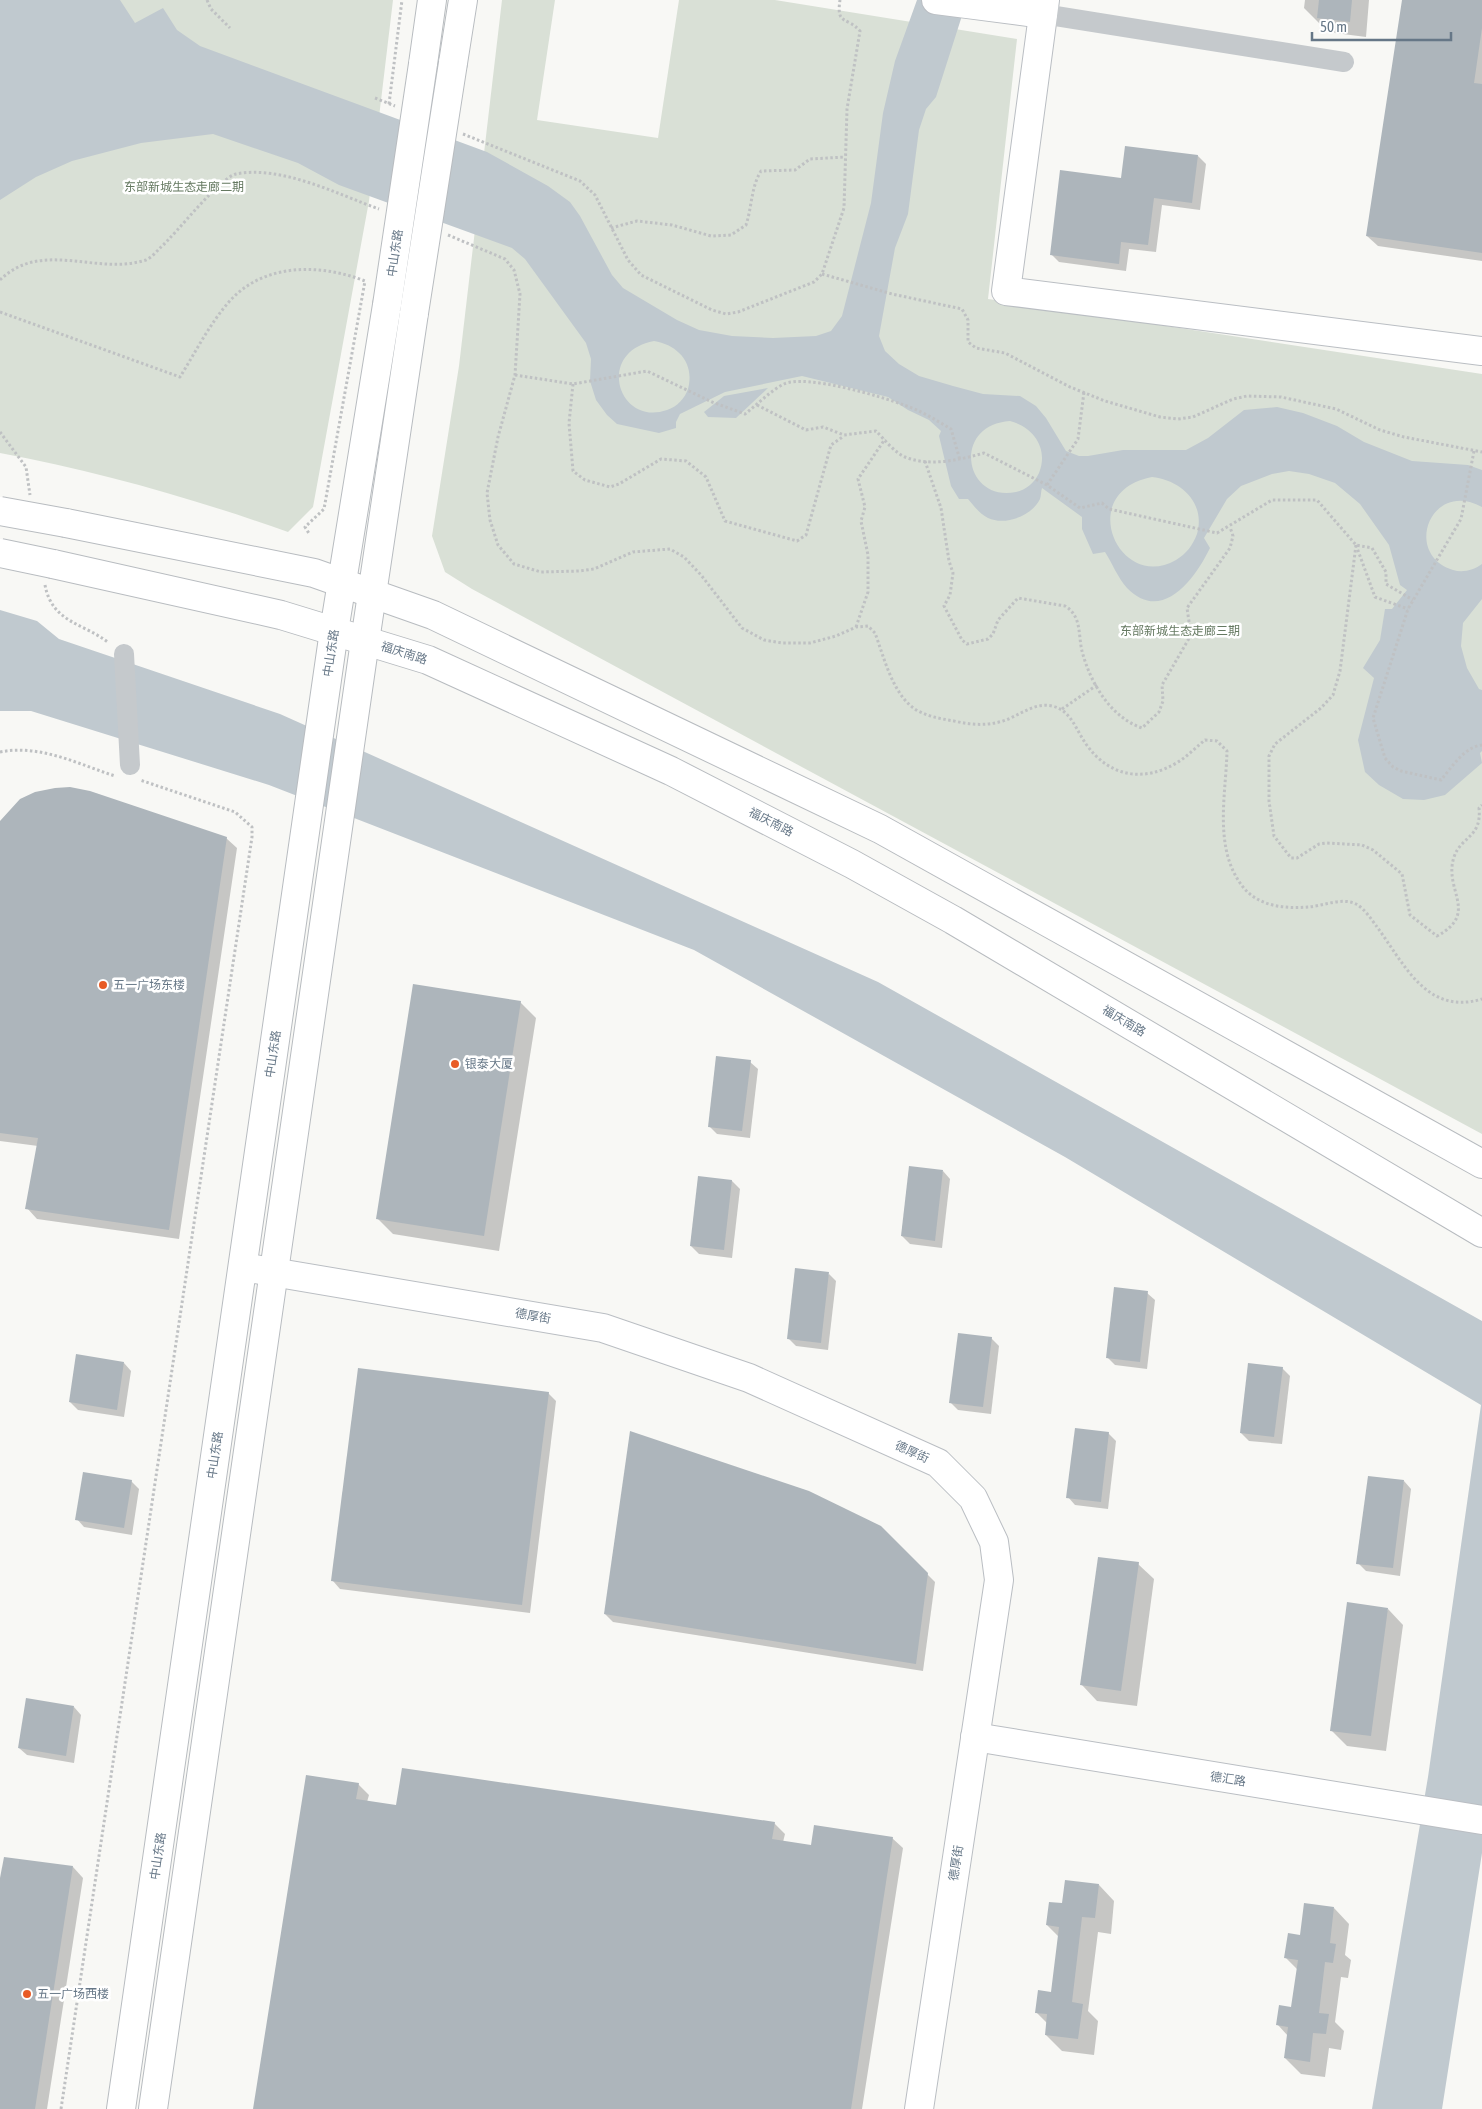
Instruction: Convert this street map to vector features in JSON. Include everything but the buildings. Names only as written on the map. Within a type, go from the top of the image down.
[{"type":"main road","name":"中山东路","points":[[121,2109],[334,631],[387,305],[432,0]]},
{"type":"main road","points":[[153,2109],[351,736],[463,0]]},
{"type":"main road","points":[[936,0],[1044,7],[1006,291],[1482,351]]},
{"type":"main road","points":[[0,511],[314,573],[433,615],[880,829],[1482,1164]]},
{"type":"main road","name":"福庆南路","points":[[0,553],[281,615],[428,660],[671,771],[852,864],[953,920],[1482,1233]]},
{"type":"main road","name":"德厚街","points":[[243,1267],[603,1328],[748,1378],[938,1464],[973,1498],[994,1542],[998,1580],[919,2109]]},
{"type":"main road","name":"德汇路","points":[[975,1737],[1482,1820]]},
{"type":"street","points":[[1044,7],[1344,62]]},
{"type":"street","points":[[124,654],[129,770]]},
{"type":"path","points":[[207,0],[211,9],[230,28]]},
{"type":"path","points":[[389,104],[402,0]]},
{"type":"path","points":[[462,133],[580,181],[595,195],[628,260],[641,275],[712,310],[726,314],[738,312],[802,289],[814,282],[822,274],[844,208],[847,109],[860,31],[855,26],[841,19],[838,14],[840,0]]},
{"type":"path","points":[[375,98],[398,108]]},
{"type":"path","points":[[611,228],[637,221],[672,226],[711,236],[731,235],[746,225],[751,207],[754,182],[761,171],[795,170],[810,159],[845,157]]},
{"type":"path","points":[[0,280],[22,263],[37,259],[123,265],[148,259],[173,238],[213,191],[234,174],[274,173],[384,210]]},
{"type":"path","points":[[439,232],[494,253],[504,259],[514,270],[520,294],[515,376],[498,437],[487,493],[490,520],[498,545],[514,564],[541,572],[579,571],[594,569],[633,552],[670,549],[684,557],[701,574],[742,628],[764,640],[782,643],[810,643],[836,636],[856,627],[868,626],[875,632],[900,693],[916,710],[932,717],[973,725],[990,725],[1031,707],[1050,705],[1062,709],[1101,763],[1119,773],[1144,774],[1164,769],[1179,762],[1205,740],[1217,742],[1226,751],[1223,842],[1230,864],[1241,885],[1253,898],[1278,907],[1308,907],[1338,902],[1356,904],[1372,920],[1411,976],[1428,993],[1468,1003],[1482,999]]},
{"type":"path","points":[[0,312],[180,377],[228,303],[255,280],[288,270],[324,269],[365,281],[324,508],[305,527],[310,535]]},
{"type":"path","points":[[822,274],[892,294],[962,309],[968,320],[968,342],[976,348],[1005,353],[1084,392],[1160,417],[1178,419],[1193,417],[1233,399],[1247,396],[1281,397],[1336,408],[1380,430],[1404,437],[1482,452]]},
{"type":"path","points":[[515,376],[573,384],[647,371],[712,402],[746,414],[772,391],[786,383],[800,380],[818,382],[904,405],[951,429],[960,460]]},
{"type":"path","points":[[573,384],[569,423],[573,471],[584,480],[610,487],[619,484],[661,459],[686,461],[706,477],[725,521],[796,541],[806,535],[831,445],[844,435]]},
{"type":"path","points":[[1047,485],[1078,439],[1084,392]]},
{"type":"path","points":[[757,405],[806,430],[824,427],[844,435],[876,431],[904,457],[925,460],[960,460],[984,453],[1047,485],[1080,508],[1102,503],[1109,509],[1217,533],[1230,527],[1272,500],[1317,500],[1356,545],[1375,596],[1408,609]]},
{"type":"path","points":[[856,627],[868,592],[868,555],[861,521],[865,507],[858,479],[884,439]]},
{"type":"path","points":[[1474,451],[1461,519],[1408,609],[1373,718],[1385,758],[1401,771],[1441,780],[1459,757],[1476,746],[1482,745]]},
{"type":"path","points":[[925,460],[941,508],[949,561],[954,573],[950,595],[944,606],[962,640],[967,644],[988,639],[993,634],[998,620],[1018,598],[1065,606],[1072,610],[1076,618],[1082,651],[1097,685],[1110,708],[1134,725],[1142,728],[1159,712],[1163,701],[1162,685],[1192,635],[1187,608],[1230,548],[1233,536],[1230,527]]},
{"type":"path","points":[[1356,545],[1372,548],[1386,572],[1386,584],[1413,600]]},
{"type":"path","points":[[1356,545],[1340,672],[1333,695],[1321,708],[1275,744],[1268,756],[1269,801],[1274,836],[1291,858],[1297,858],[1319,844],[1327,843],[1362,845],[1373,850],[1402,874],[1410,914],[1436,936],[1452,928],[1459,909],[1452,874],[1454,856],[1476,829],[1480,820],[1479,808],[1482,805]]},
{"type":"path","points":[[1062,709],[1097,685]]},
{"type":"path","points":[[0,752],[12,749],[40,751],[122,778],[129,770],[235,812],[252,827],[61,2109]]},
{"type":"green space","name":"东部新城生态走廊二期","points":[[0,0],[393,0],[369,201],[313,507],[288,532],[146,487],[73,468],[0,453]]},
{"type":"green space","name":"东部新城生态走廊三期","points":[[502,0],[555,0],[537,120],[658,138],[679,0],[775,0],[1017,39],[988,299],[1482,374],[1482,1134],[472,589],[445,572],[432,536],[459,366]]},
{"type":"shaded area","points":[[0,0],[120,0],[135,23],[163,8],[177,30],[200,46],[487,152],[548,186],[570,202],[580,216],[612,275],[623,288],[677,320],[699,330],[732,336],[773,338],[816,336],[831,331],[842,316],[871,203],[883,113],[895,61],[917,0],[967,0],[936,97],[926,109],[919,130],[908,214],[895,248],[879,336],[885,351],[899,364],[919,376],[983,394],[1020,396],[1036,406],[1046,418],[1066,451],[1079,456],[1123,450],[1186,450],[1208,438],[1244,410],[1277,407],[1303,413],[1337,426],[1364,442],[1412,461],[1468,465],[1482,470],[1482,507],[1464,501],[1449,503],[1437,510],[1429,522],[1426,536],[1429,549],[1438,562],[1453,570],[1468,570],[1482,564],[1482,599],[1463,623],[1461,646],[1467,668],[1479,689],[1482,690],[1482,751],[1480,753],[1482,763],[1445,795],[1424,800],[1403,799],[1379,785],[1365,772],[1358,740],[1374,678],[1363,668],[1380,640],[1385,609],[1392,609],[1407,590],[1400,585],[1389,545],[1360,504],[1335,483],[1309,474],[1289,471],[1272,474],[1241,486],[1227,499],[1204,538],[1210,548],[1196,572],[1176,593],[1165,599],[1153,601],[1140,598],[1127,588],[1105,552],[1093,554],[1082,529],[1082,517],[1042,488],[1040,499],[1031,510],[1025,515],[1010,520],[1002,521],[988,518],[979,512],[968,499],[959,499],[951,486],[939,436],[941,431],[929,420],[908,410],[888,397],[802,376],[725,392],[680,414],[676,422],[676,428],[659,433],[617,424],[607,415],[596,400],[590,381],[591,359],[586,343],[525,259],[512,248],[339,185],[298,163],[213,134],[141,143],[72,161],[36,177],[0,200]],"holes":[[[654,341],[663,343],[683,357],[687,363],[690,380],[683,399],[671,409],[650,412],[636,408],[626,399],[620,386],[619,372],[624,359],[636,348]],[[1010,421],[1026,428],[1037,440],[1042,455],[1042,464],[1039,473],[1030,485],[1016,492],[998,492],[985,486],[976,475],[971,462],[972,448],[979,435],[991,426]],[[1152,477],[1162,479],[1181,488],[1194,503],[1198,512],[1199,522],[1197,534],[1180,558],[1155,567],[1137,563],[1123,552],[1113,536],[1110,519],[1115,501],[1128,486]]]},
{"type":"shaded area","points":[[768,388],[736,418],[708,417],[704,412],[724,396]]},
{"type":"shaded area","points":[[0,610],[37,621],[59,639],[280,714],[878,982],[1482,1321],[1482,1853],[1442,2109],[1372,2109],[1428,1777],[1481,1405],[1065,1157],[694,950],[269,785],[31,711],[0,711]]},
{"type":"place","name":"五一广场东楼","points":[[103,985]]},
{"type":"place","name":"银泰大厦","points":[[455,1064]]},
{"type":"place","name":"五一广场西楼","points":[[27,1994]]}]
